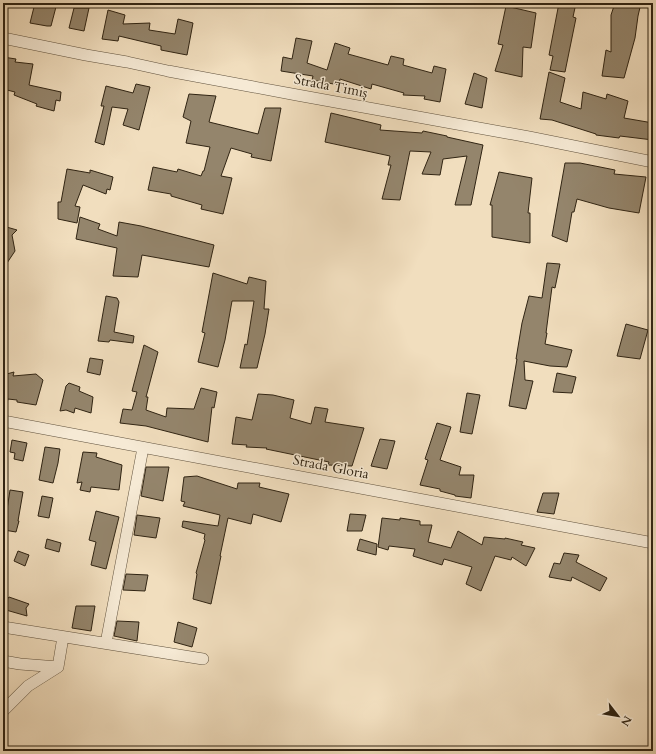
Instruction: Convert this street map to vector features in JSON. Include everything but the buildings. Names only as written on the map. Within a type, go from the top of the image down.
[{"type":"street","name":"Strada Timiș","points":[[3,38],[284,93],[529,137],[653,162]]},
{"type":"street","name":"Strada Gloria","points":[[3,421],[653,543]]},
{"type":"street","points":[[106,643],[142,448]]},
{"type":"street","points":[[3,627],[203,659]]},
{"type":"street","points":[[3,711],[28,686],[58,667],[63,636]]},
{"type":"street","points":[[3,661],[58,667]]}]
